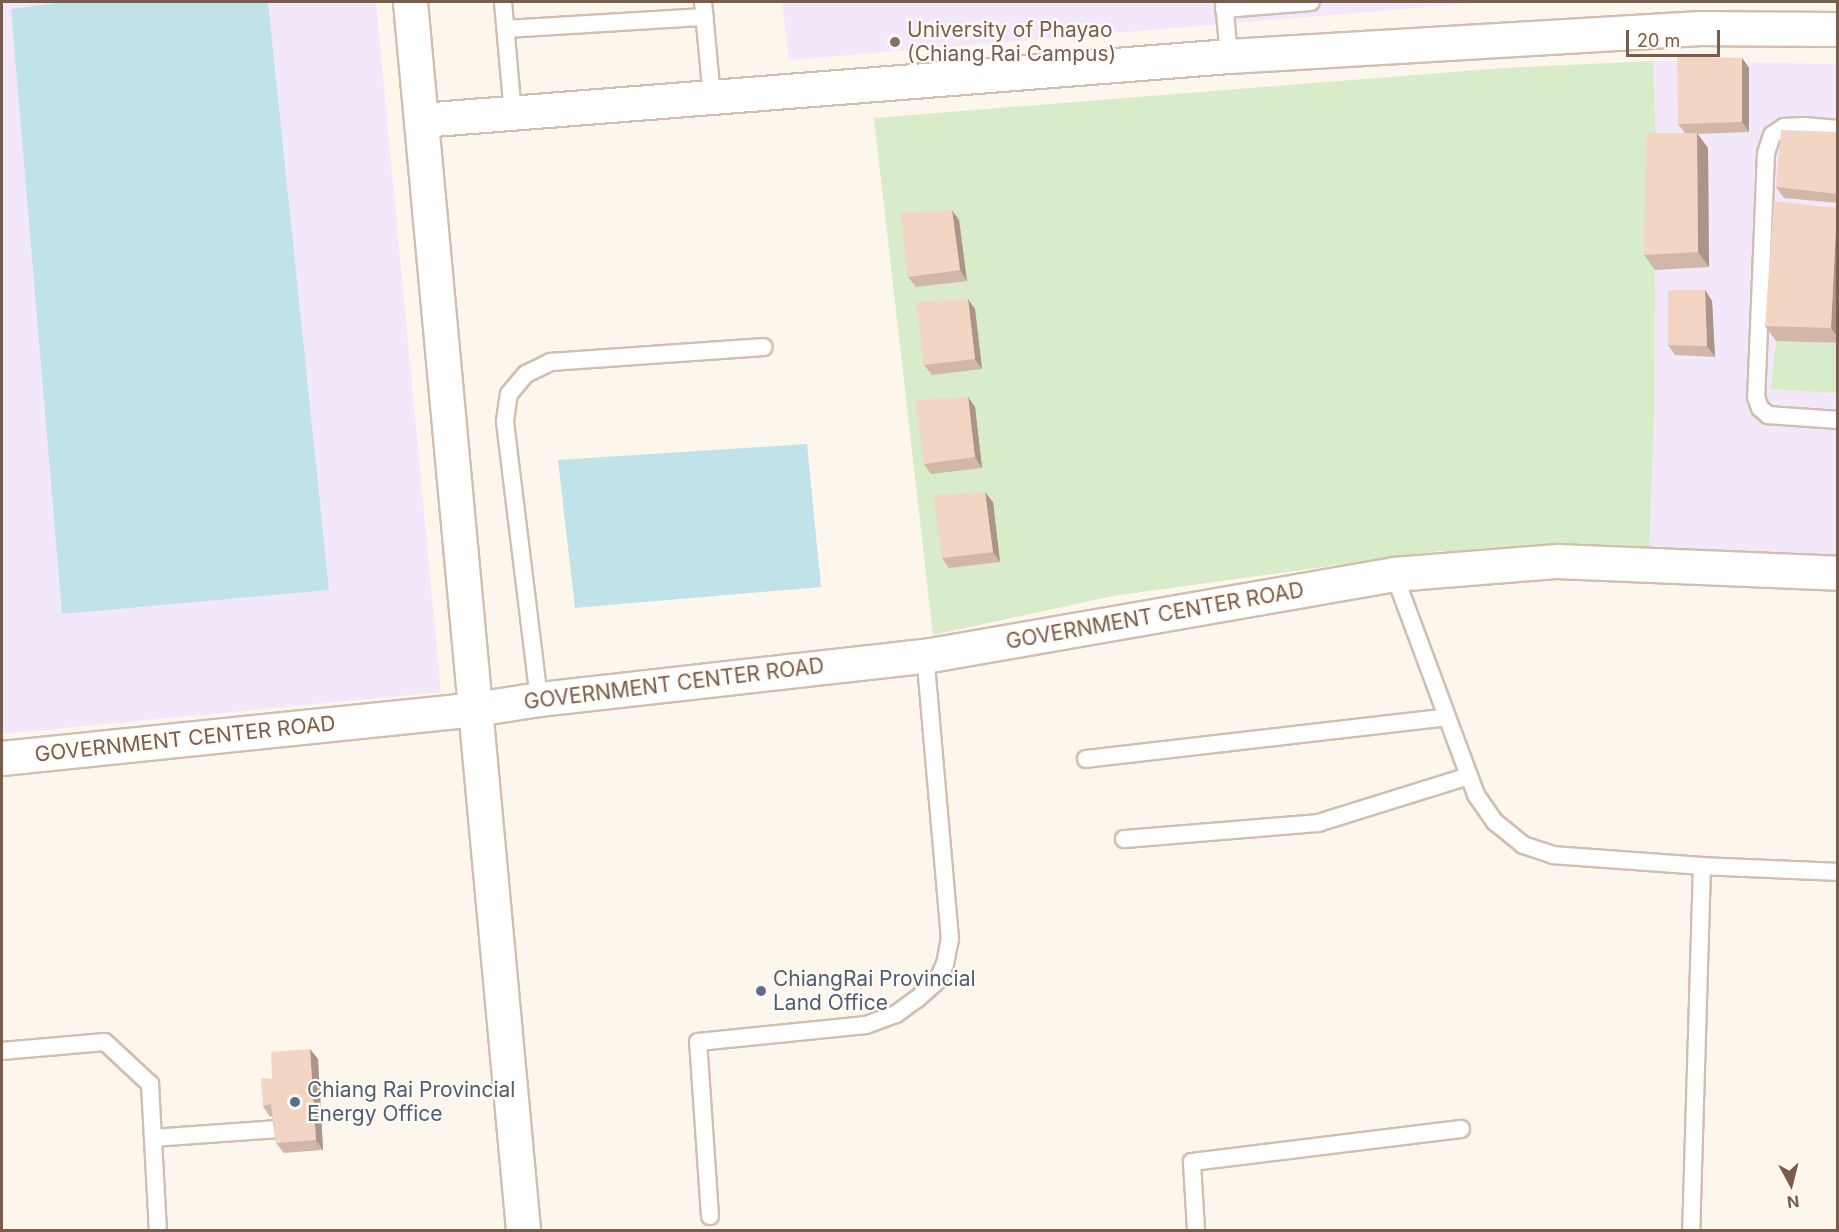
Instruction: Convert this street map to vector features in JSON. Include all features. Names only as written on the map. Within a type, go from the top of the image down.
[{"type":"street","points":[[410,2],[523,1230]]},
{"type":"street","points":[[421,120],[1229,56],[1700,27],[1838,29]]},
{"type":"street","name":"GOVERNMENT CENTER ROAD","points":[[8,751],[475,709],[539,699],[925,656],[1394,574],[1557,561],[1838,573]]},
{"type":"lane","points":[[503,2],[513,113]]},
{"type":"lane","points":[[1229,56],[1224,5],[1311,2]]},
{"type":"lane","points":[[506,29],[704,9],[712,97]]},
{"type":"lane","points":[[1838,129],[1804,126],[1784,128],[1772,135],[1766,153],[1756,397],[1760,408],[1768,415],[1838,420]]},
{"type":"lane","points":[[539,699],[505,421],[509,394],[526,374],[551,362],[763,347]]},
{"type":"lane","points":[[1394,574],[1476,795],[1495,822],[1523,845],[1553,855],[1702,866],[1838,872]]},
{"type":"lane","points":[[710,1216],[698,1042],[866,1025],[896,1014],[917,999],[937,981],[945,964],[950,939],[925,656]]},
{"type":"lane","points":[[1086,759],[1447,717]]},
{"type":"lane","points":[[1124,839],[1318,823],[1469,776]]},
{"type":"lane","points":[[1691,1230],[1702,866]]},
{"type":"lane","points":[[2,1051],[105,1042],[150,1084],[158,1230]]},
{"type":"lane","points":[[153,1138],[278,1129]]},
{"type":"lane","points":[[1196,1230],[1192,1162],[1461,1129]]},
{"type":"shaded area","points":[[2,2],[376,2],[441,692],[2,734]]},
{"type":"shaded area","name":"University of Phayao (Chiang Rai Campus)","points":[[782,2],[1488,2],[789,60]]},
{"type":"shaded area","points":[[1653,61],[1837,64],[1837,557],[1649,551]]},
{"type":"green space","points":[[1653,61],[1656,148],[1654,415],[1649,551],[1439,551],[1113,596],[933,635],[874,118],[1503,68]]},
{"type":"green space","points":[[1776,341],[1837,344],[1837,393],[1771,389]]},
{"type":"water","points":[[64,2],[268,2],[329,590],[62,614],[11,9]]},
{"type":"water","points":[[807,444],[821,587],[575,608],[558,460]]},
{"type":"building","points":[[1677,56],[1742,58],[1742,122],[1678,124]]},
{"type":"building","points":[[1781,130],[1838,132],[1838,194],[1776,187]]},
{"type":"building","points":[[1646,133],[1697,133],[1698,252],[1644,255]]},
{"type":"building","points":[[1774,201],[1837,208],[1831,328],[1765,326]]},
{"type":"building","points":[[952,210],[960,270],[908,277],[900,213]]},
{"type":"building","points":[[1668,290],[1705,290],[1707,346],[1668,345]]},
{"type":"building","points":[[968,299],[975,359],[924,365],[916,302]]},
{"type":"building","points":[[968,397],[975,457],[924,464],[915,400]]},
{"type":"building","points":[[985,492],[993,552],[942,558],[933,495]]},
{"type":"building","name":"Chiang Rai Provincial Energy Office","points":[[310,1049],[316,1140],[276,1143],[271,1104],[263,1106],[261,1078],[272,1079],[271,1052]]},
{"type":"place","name":"University of Phayao (Chiang Rai Campus)","points":[[895,42]]},
{"type":"place","name":"ChiangRai Provincial Land Office","points":[[761,991]]},
{"type":"place","name":"Chiang Rai Provincial Energy Office","points":[[295,1102]]}]
